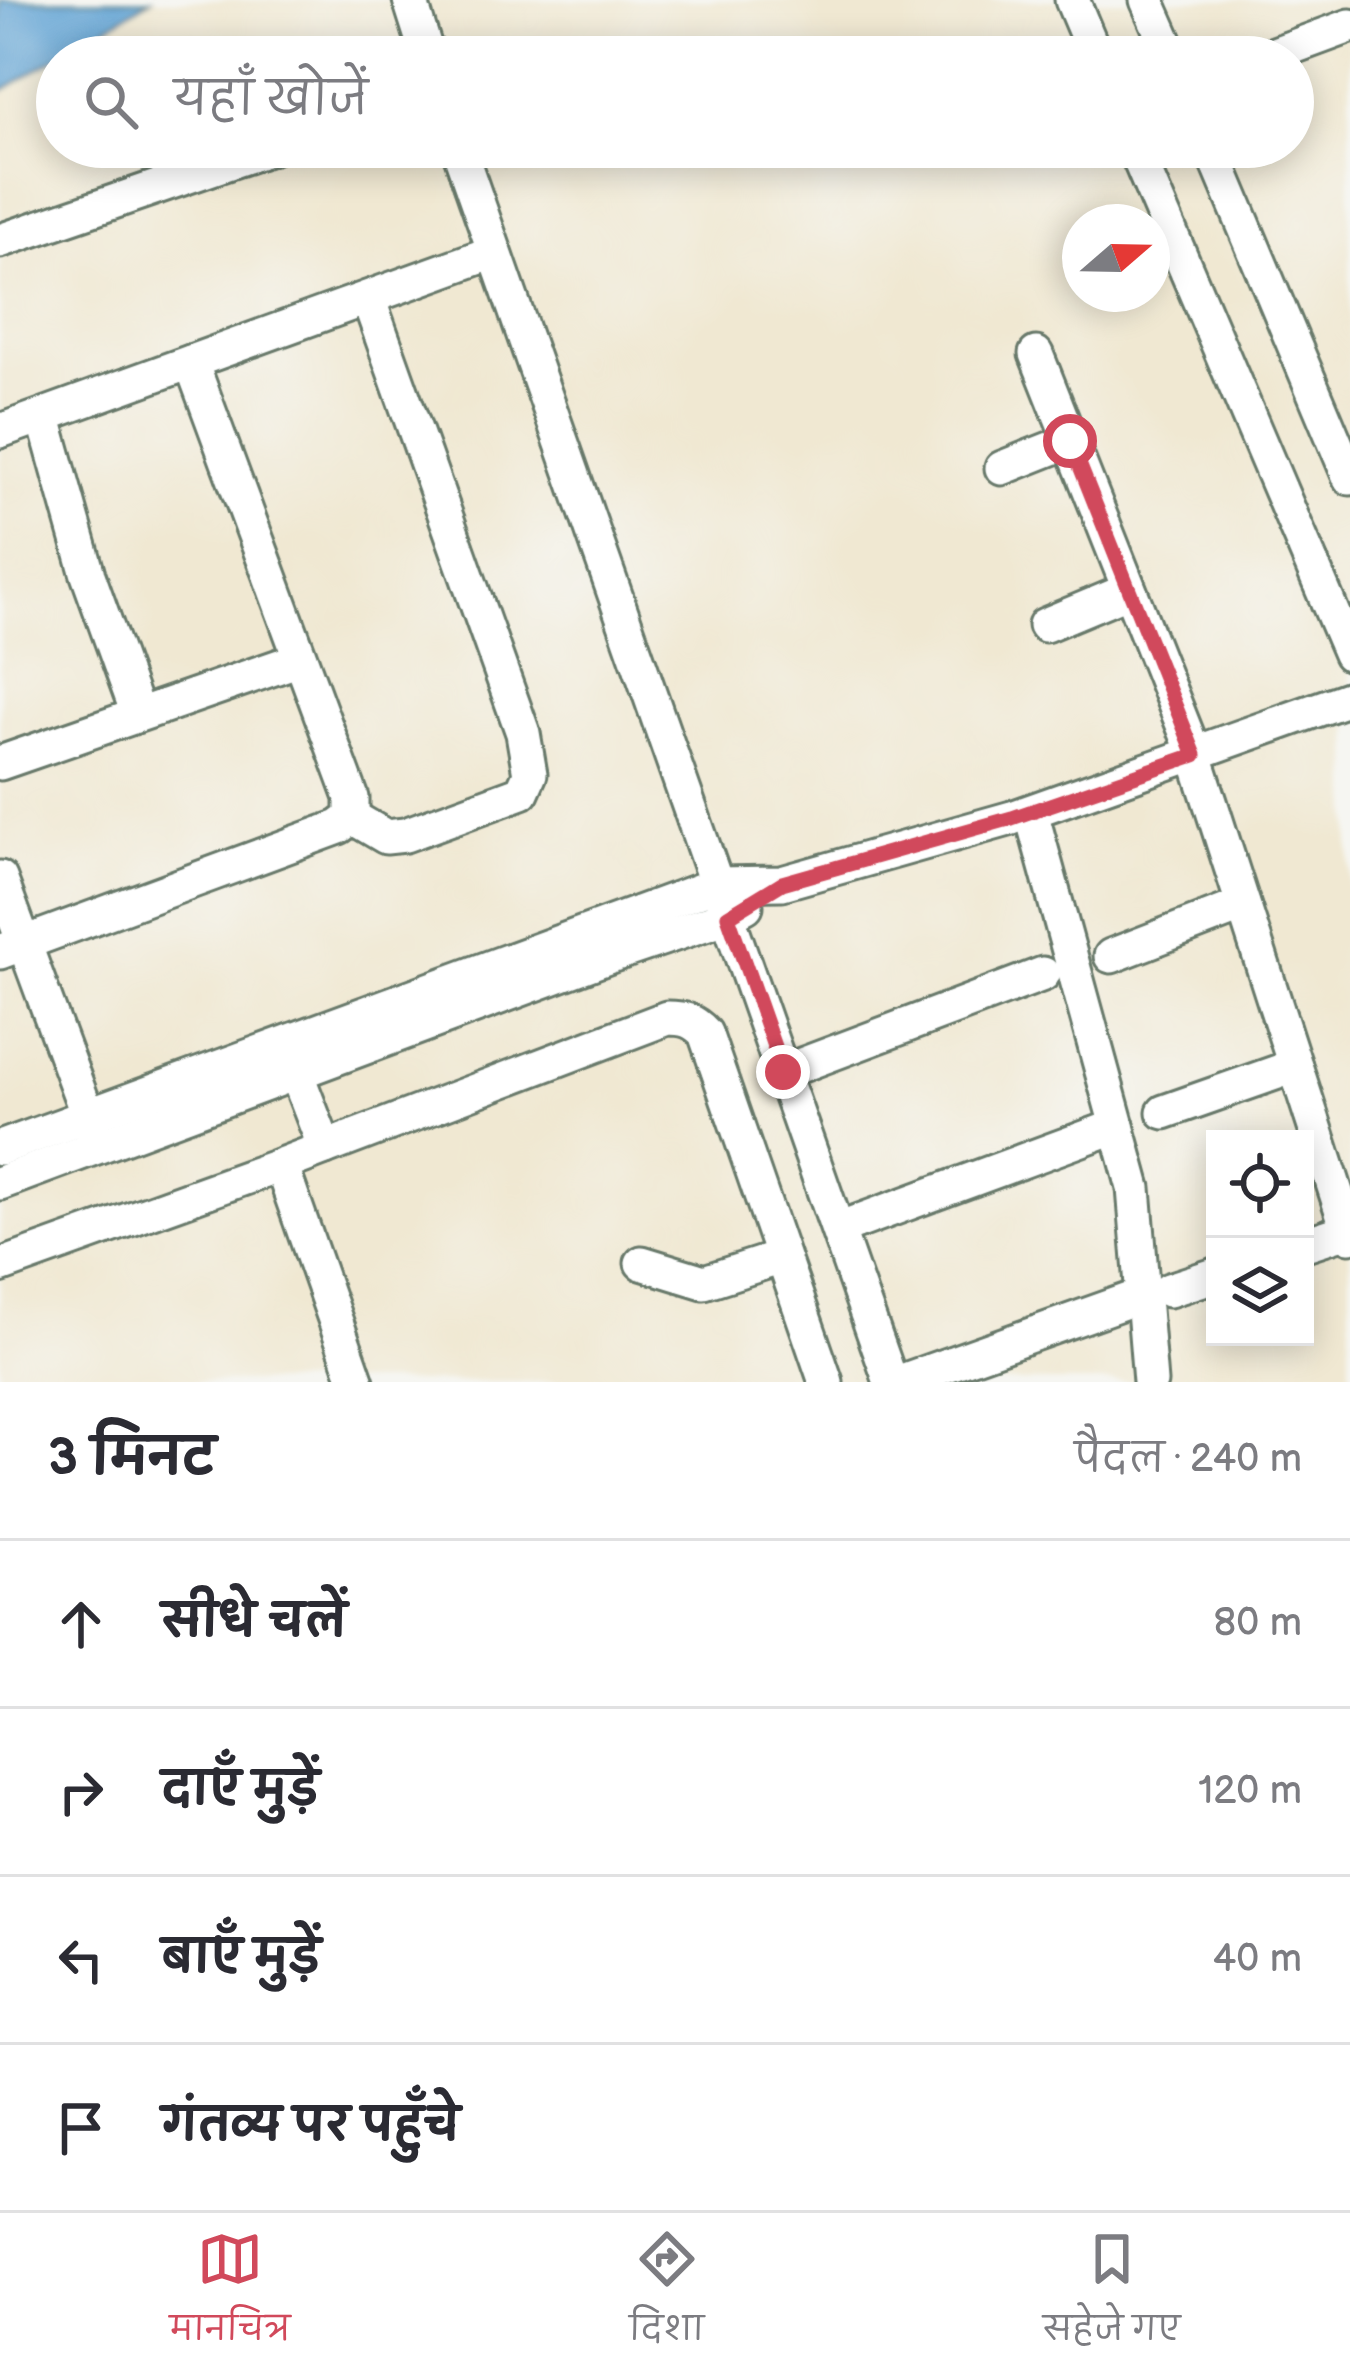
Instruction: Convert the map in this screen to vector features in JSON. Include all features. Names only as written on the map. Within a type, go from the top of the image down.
[{"type":"street","points":[[410,0],[421,36]]},
{"type":"street","points":[[1072,0],[1087,36]]},
{"type":"street","points":[[1147,0],[1163,36]]},
{"type":"street","points":[[1314,39],[1350,26]]},
{"type":"street","points":[[0,241],[211,168]]},
{"type":"street","points":[[465,168],[895,1382],[1206,1277]]},
{"type":"street","points":[[1143,168],[1350,654]]},
{"type":"street","points":[[1220,168],[1350,478]]},
{"type":"street","points":[[0,431],[494,252]]},
{"type":"street","points":[[352,817],[386,836],[405,835],[522,792],[530,774],[523,733],[368,298]]},
{"type":"street","points":[[1036,354],[1195,755],[1349,1233],[1314,1242]]},
{"type":"street","points":[[191,362],[352,798],[352,817]]},
{"type":"street","points":[[44,418],[88,574],[138,714]]},
{"type":"street","points":[[1002,468],[1070,441]]},
{"type":"street","points":[[1045,625],[1129,590]]},
{"type":"street","points":[[0,764],[300,659]]},
{"type":"street","points":[[0,1148],[717,884],[782,883],[1030,812],[1350,698]]},
{"type":"street","points":[[1030,812],[1135,1188],[1156,1293],[1150,1382]]},
{"type":"street","points":[[11,949],[339,827],[352,817]]},
{"type":"street","points":[[0,878],[11,949],[100,1148]]},
{"type":"street","points":[[0,1184],[728,916],[782,883]]},
{"type":"street","points":[[1112,956],[1243,905]]},
{"type":"street","points":[[783,1072],[1043,974]]},
{"type":"street","points":[[0,1266],[667,1018],[685,1018],[705,1033],[826,1382]]},
{"type":"street","points":[[1164,1112],[1295,1066]]},
{"type":"street","points":[[296,1075],[325,1148]]},
{"type":"street","points":[[838,1229],[1117,1126]]},
{"type":"street","points":[[281,1165],[358,1382]]},
{"type":"street","points":[[642,1263],[704,1282],[782,1256]]},
{"type":"water","points":[[0,0],[150,0],[91,36],[36,36],[36,70],[0,92]]},
{"type":"route","points":[[783,1072],[728,916],[782,883],[1012,818],[1195,755],[1070,441]]}]
